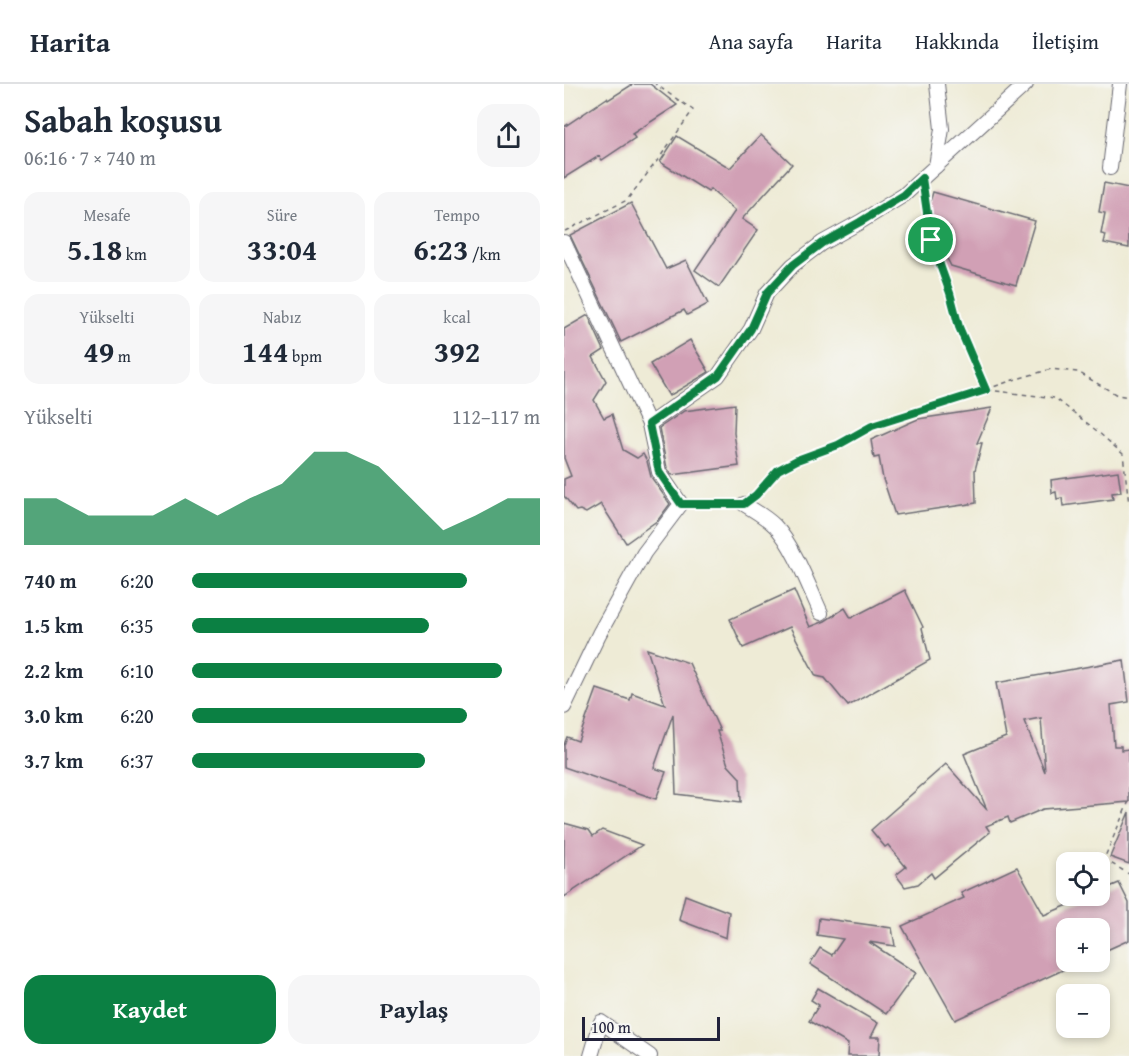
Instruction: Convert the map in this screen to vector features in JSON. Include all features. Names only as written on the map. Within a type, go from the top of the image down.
[{"type":"street","points":[[936,166],[942,129],[937,84]]},
{"type":"street","points":[[649,424],[718,376],[751,329],[767,293],[793,265],[822,243],[904,195],[1026,84]]},
{"type":"street","points":[[1110,168],[1120,84]]},
{"type":"street","points":[[564,242],[649,424],[659,472],[681,504],[644,553],[599,634],[564,707]]},
{"type":"street","points":[[744,504],[764,516],[777,528],[797,560],[821,613]]},
{"type":"street","points":[[591,1056],[602,1022],[650,1056]]},
{"type":"path","points":[[564,231],[627,200],[693,110],[655,84]]},
{"type":"path","points":[[922,178],[931,240],[950,293],[959,327],[986,390]]},
{"type":"path","points":[[681,504],[744,504],[756,495],[778,470],[797,460],[838,445],[872,426],[1051,369],[1078,372],[1117,395],[1129,397]]},
{"type":"path","points":[[986,390],[1055,398],[1097,431],[1123,454],[1129,504]]},
{"type":"path","points":[[1129,801],[1104,859],[1129,874]]},
{"type":"building","points":[[633,84],[650,84],[677,105],[632,134],[635,138],[602,160],[599,156],[564,178],[564,127],[607,98],[608,100]]},
{"type":"building","points":[[761,135],[792,164],[742,219],[758,230],[719,287],[695,270],[735,211],[710,189],[708,192],[660,162],[677,136],[730,168]]},
{"type":"building","points":[[1104,183],[1129,188],[1129,248],[1104,243],[1106,235],[1101,234],[1105,213],[1099,212]]},
{"type":"building","points":[[933,192],[1035,221],[1016,285],[951,266],[943,251],[950,227],[932,221],[927,212]]},
{"type":"building","points":[[631,203],[666,269],[686,260],[708,304],[687,315],[684,310],[621,342],[570,235]]},
{"type":"building","points":[[588,315],[604,350],[593,357],[606,381],[594,400],[604,418],[612,414],[623,450],[637,458],[643,454],[651,477],[670,504],[658,520],[626,543],[601,504],[586,513],[576,511],[564,496],[564,479],[571,476],[564,458],[564,329]]},
{"type":"building","points":[[690,340],[709,372],[669,396],[650,364]]},
{"type":"building","points":[[735,404],[734,433],[739,466],[672,475],[667,468],[659,428],[684,411]]},
{"type":"building","points":[[992,408],[977,443],[982,443],[975,470],[976,503],[895,515],[883,479],[879,457],[874,458],[871,440],[918,419]]},
{"type":"building","points":[[1118,471],[1121,492],[1112,493],[1113,499],[1063,506],[1062,498],[1057,499],[1056,492],[1052,493],[1051,480]]},
{"type":"building","points":[[794,590],[810,627],[825,621],[845,608],[851,618],[905,590],[923,627],[930,660],[848,706],[825,678],[816,676],[790,627],[743,648],[730,619]]},
{"type":"building","points":[[647,649],[689,663],[720,731],[717,731],[728,765],[740,778],[741,802],[676,794],[673,714],[654,768],[666,772],[656,799],[564,767],[564,745],[567,737],[578,741],[597,689],[630,700],[632,693],[665,705]]},
{"type":"building","points":[[1124,660],[1129,702],[1111,705],[1114,746],[1121,746],[1121,750],[1129,749],[1129,802],[1043,809],[1010,823],[1008,817],[986,826],[990,832],[934,878],[931,873],[918,884],[905,887],[896,875],[906,867],[888,845],[885,847],[871,830],[946,764],[987,810],[964,754],[1006,737],[996,683]],"holes":[[[1041,718],[1045,772],[1024,721]]]},
{"type":"building","points":[[1129,812],[1129,864],[1110,857]]},
{"type":"building","points":[[564,823],[589,830],[593,836],[602,830],[642,845],[564,897]]},
{"type":"building","points":[[1017,867],[1044,915],[1066,906],[1110,906],[1110,887],[1119,883],[1129,903],[1129,940],[1110,949],[1110,918],[1056,918],[1056,972],[1058,972],[955,1020],[902,926],[964,898],[961,893]]},
{"type":"building","points":[[685,895],[729,912],[726,938],[679,920]]},
{"type":"building","points":[[819,918],[892,928],[895,946],[869,942],[916,973],[886,1014],[810,964],[820,948],[832,955],[843,939],[817,935]]},
{"type":"building","points":[[818,988],[878,1023],[871,1037],[880,1037],[879,1056],[847,1056],[848,1044],[809,1021],[819,1005],[811,1000]]},
{"type":"route","points":[[922,178],[931,240],[950,293],[959,327],[986,390],[872,426],[838,445],[797,460],[778,470],[756,495],[744,504],[681,504],[659,472],[649,424],[718,376],[751,329],[767,293],[793,265],[822,243],[904,195],[922,178]]}]
